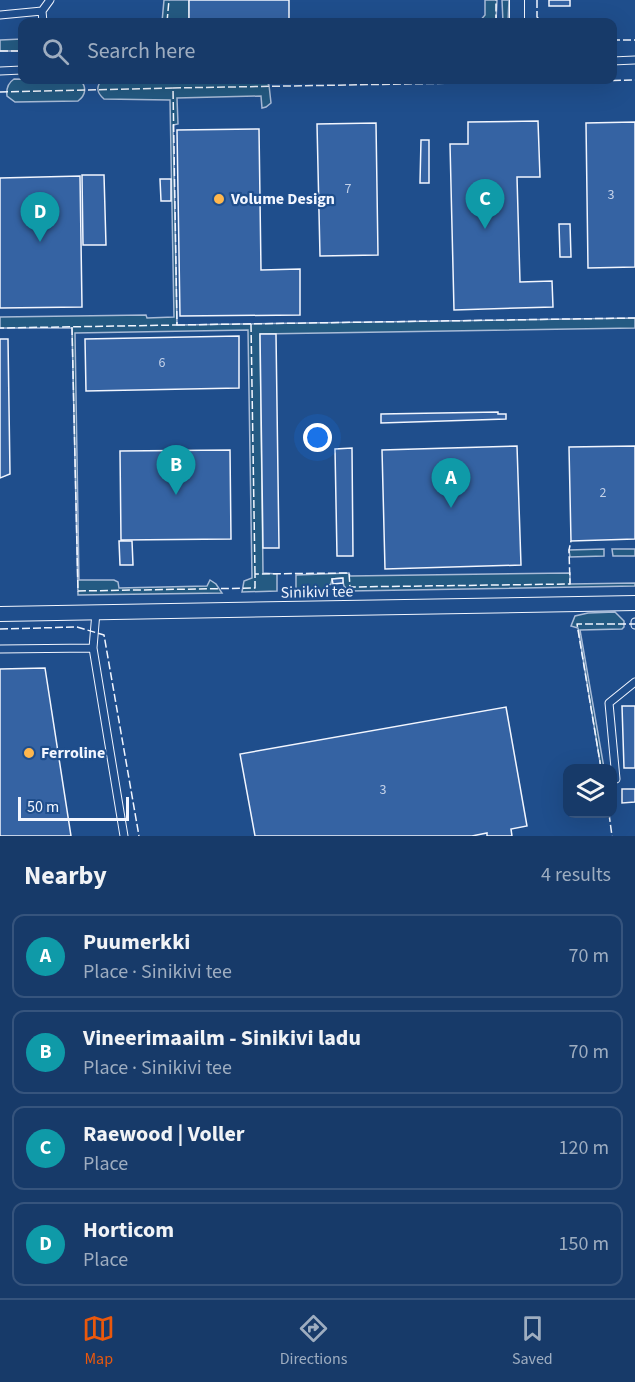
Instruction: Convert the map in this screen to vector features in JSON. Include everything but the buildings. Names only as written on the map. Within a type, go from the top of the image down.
[{"type":"street","points":[[517,0],[517,18]]},
{"type":"street","name":"Sinikivi tee","points":[[0,614],[635,603]]},
{"type":"lane","points":[[43,18],[42,11],[50,0]]},
{"type":"lane","points":[[0,15],[42,11]]},
{"type":"lane","points":[[617,61],[635,60]]},
{"type":"lane","points":[[0,71],[18,70]]},
{"type":"lane","points":[[96,612],[93,648],[124,836]]},
{"type":"lane","points":[[0,649],[93,648]]},
{"type":"lane","points":[[615,764],[609,703],[635,682]]},
{"type":"shaded area","points":[[164,0],[189,0],[189,18],[162,18]]},
{"type":"shaded area","points":[[485,0],[497,0],[496,18],[482,18],[485,15]]},
{"type":"shaded area","points":[[502,0],[509,0],[508,18],[503,18]]},
{"type":"shaded area","points":[[18,39],[18,51],[0,51],[0,40]]},
{"type":"shaded area","points":[[18,79],[18,84],[83,84],[85,91],[78,101],[15,102],[7,96],[10,82]]},
{"type":"shaded area","points":[[99,85],[269,85],[271,103],[262,108],[261,96],[177,98],[178,124],[173,125],[177,325],[635,318],[635,328],[260,334],[263,573],[277,574],[277,591],[242,592],[244,581],[252,578],[248,330],[75,333],[79,580],[114,580],[118,582],[119,588],[207,586],[210,580],[222,593],[78,595],[72,328],[0,328],[0,317],[146,315],[147,318],[174,317],[170,100],[104,99],[98,90]]},
{"type":"shaded area","points":[[604,549],[604,556],[570,557],[569,550]]},
{"type":"shaded area","points":[[612,549],[635,549],[635,556],[613,556]]},
{"type":"shaded area","points":[[349,573],[350,576],[570,573],[570,584],[635,583],[635,586],[349,591],[344,586],[342,578],[332,579],[325,591],[296,591],[296,575]]},
{"type":"shaded area","points":[[615,612],[624,621],[622,629],[580,630],[603,764],[600,764],[578,628],[571,626],[575,616]]},
{"type":"fence","points":[[167,18],[169,0]]},
{"type":"fence","points":[[496,0],[496,18]]},
{"type":"fence","points":[[537,0],[538,18]]},
{"type":"fence","points":[[617,40],[635,40]]},
{"type":"fence","points":[[0,51],[18,51]]},
{"type":"fence","points":[[617,80],[635,80]]},
{"type":"fence","points":[[173,88],[404,84]]},
{"type":"fence","points":[[0,92],[173,88],[177,325],[0,328]]},
{"type":"fence","points":[[177,325],[635,318]]},
{"type":"fence","points":[[251,324],[255,574]]},
{"type":"fence","points":[[72,327],[78,591],[255,588],[255,574],[349,573],[350,587],[570,584],[571,541]]},
{"type":"fence","points":[[600,764],[577,624],[635,624]]},
{"type":"fence","points":[[0,629],[77,627],[104,635],[139,836]]},
{"type":"fence","points":[[610,818],[612,836]]},
{"type":"place","name":"Volume Design","points":[[219,199]]},
{"type":"place","name":"Raewood | Voller","points":[[485,229]]},
{"type":"place","name":"Horticom","points":[[40,242]]},
{"type":"place","name":"Vineerimaailm - Sinikivi ladu","points":[[176,495]]},
{"type":"place","name":"Puumerkki","points":[[451,508]]},
{"type":"place","name":"Ferroline","points":[[29,753]]}]
